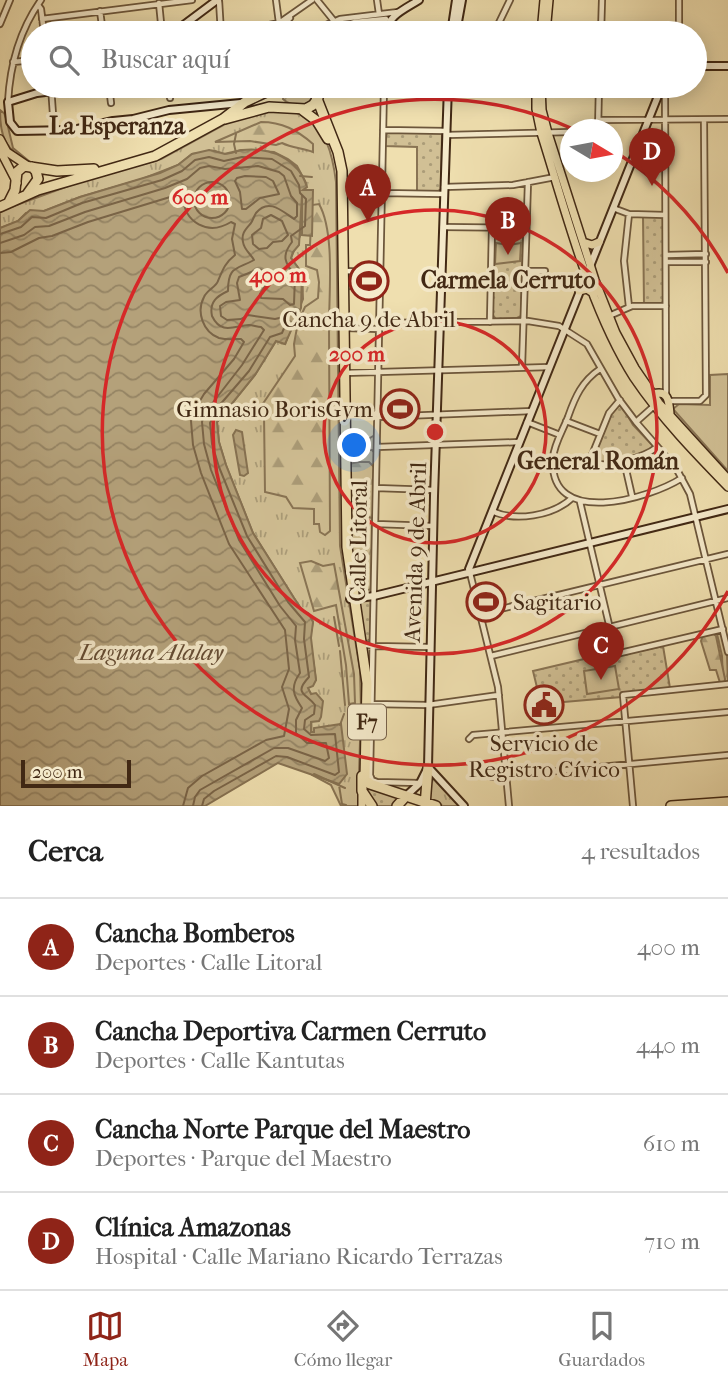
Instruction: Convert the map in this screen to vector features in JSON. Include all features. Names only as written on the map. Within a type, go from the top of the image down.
[{"type":"highway","points":[[4,205],[26,186],[109,169],[166,152],[223,119],[244,103],[256,98]]},
{"type":"highway","points":[[281,98],[280,101],[286,107]]},
{"type":"highway","points":[[223,119],[256,110],[311,107],[316,98]]},
{"type":"highway","name":"F7","points":[[321,98],[341,165],[346,543],[351,597],[367,683],[365,779],[401,803]]},
{"type":"highway","name":"F7","points":[[301,109],[321,126],[337,162],[342,271]]},
{"type":"highway","points":[[26,186],[19,169],[30,166],[64,172],[109,169]]},
{"type":"highway","points":[[4,205],[38,174],[30,166]]},
{"type":"highway","name":"F7","points":[[361,647],[364,703],[362,791]]},
{"type":"highway","points":[[425,804],[428,766]]},
{"type":"highway","points":[[362,791],[372,806]]},
{"type":"highway","points":[[671,806],[728,802]]},
{"type":"highway","points":[[401,803],[436,806]]},
{"type":"main road","points":[[189,21],[218,0]]},
{"type":"main road","points":[[385,21],[419,0]]},
{"type":"main road","points":[[455,21],[456,0]]},
{"type":"main road","points":[[457,21],[462,0]]},
{"type":"main road","points":[[545,21],[547,0]]},
{"type":"main road","points":[[707,66],[728,66]]},
{"type":"main road","points":[[0,108],[21,98]]},
{"type":"main road","name":"Avenida 9 de Abril","points":[[401,803],[420,783],[428,766],[447,98]]},
{"type":"main road","points":[[537,98],[536,109],[559,176],[593,293],[618,349],[655,406],[728,487]]},
{"type":"main road","points":[[470,572],[656,98]]},
{"type":"main road","points":[[8,106],[10,122],[17,131],[73,130],[113,121],[133,120],[169,110],[244,103]]},
{"type":"main road","points":[[0,139],[8,152],[30,166]]},
{"type":"main road","points":[[1,152],[26,186]]},
{"type":"main road","points":[[559,176],[609,316],[635,368],[670,415],[728,479]]},
{"type":"main road","points":[[583,242],[592,245],[599,242]]},
{"type":"main road","points":[[579,292],[587,289],[593,293]]},
{"type":"main road","points":[[653,394],[660,393],[667,398],[670,415]]},
{"type":"main road","points":[[351,597],[432,582],[728,509]]},
{"type":"main road","points":[[474,557],[475,564],[482,569]]},
{"type":"main road","points":[[428,766],[434,776],[464,806]]},
{"type":"main road","points":[[362,791],[362,806]]},
{"type":"street","points":[[0,24],[10,0]]},
{"type":"street","points":[[39,3],[42,19],[192,0]]},
{"type":"street","points":[[218,0],[220,21]]},
{"type":"street","points":[[276,0],[279,21]]},
{"type":"street","points":[[282,21],[312,0]]},
{"type":"street","points":[[317,0],[334,21],[385,21],[401,12]]},
{"type":"street","points":[[377,0],[385,21]]},
{"type":"street","points":[[500,21],[510,0]]},
{"type":"street","points":[[601,21],[602,0]]},
{"type":"street","points":[[679,0],[679,21]]},
{"type":"street","points":[[28,21],[39,3]]},
{"type":"street","points":[[159,3],[161,21]]},
{"type":"street","points":[[100,11],[101,21]]},
{"type":"street","points":[[286,21],[294,12]]},
{"type":"street","points":[[8,106],[13,62],[21,33]]},
{"type":"street","points":[[13,62],[21,61]]},
{"type":"street","points":[[52,98],[54,129]]},
{"type":"street","points":[[110,98],[111,103]]},
{"type":"street","points":[[244,103],[248,98]]},
{"type":"street","name":"Calle Litoral","points":[[384,98],[372,780],[420,783]]},
{"type":"street","points":[[598,119],[599,98]]},
{"type":"street","points":[[664,98],[667,398],[700,401],[706,395],[704,120]]},
{"type":"street","points":[[623,119],[728,119]]},
{"type":"street","points":[[383,130],[446,133],[560,132]]},
{"type":"street","points":[[382,193],[528,182],[559,176]]},
{"type":"street","points":[[522,367],[528,182]]},
{"type":"street","points":[[612,207],[629,214],[665,215]]},
{"type":"street","points":[[629,214],[624,261],[629,307]]},
{"type":"street","points":[[443,227],[526,228]]},
{"type":"street","points":[[490,321],[492,228]]},
{"type":"street","points":[[666,255],[706,254]]},
{"type":"street","points":[[666,262],[706,262]]},
{"type":"street","points":[[342,271],[380,272]]},
{"type":"street","points":[[524,271],[545,271]]},
{"type":"street","points":[[609,316],[629,307],[666,306]]},
{"type":"street","points":[[343,328],[523,321],[564,329],[587,344],[620,400],[682,478],[690,494],[728,652]]},
{"type":"street","points":[[343,373],[549,367]]},
{"type":"street","points":[[600,369],[580,388],[560,435],[553,457],[553,467],[559,484],[572,498],[580,502],[601,503],[664,488],[682,478]]},
{"type":"street","points":[[620,400],[608,413],[592,455],[593,462],[602,466],[624,461],[646,455],[657,447]]},
{"type":"street","points":[[636,422],[655,406]]},
{"type":"street","points":[[344,413],[378,416],[532,411]]},
{"type":"street","points":[[566,421],[600,434]]},
{"type":"street","points":[[527,422],[560,435]]},
{"type":"street","points":[[377,447],[519,442]]},
{"type":"street","points":[[624,461],[632,496]]},
{"type":"street","points":[[376,488],[434,490]]},
{"type":"street","points":[[492,511],[508,517],[527,516],[559,507],[572,498]]},
{"type":"street","points":[[580,502],[617,654],[723,629]]},
{"type":"street","points":[[376,524],[433,526]]},
{"type":"street","points":[[480,614],[728,554]]},
{"type":"street","points":[[470,572],[499,695],[509,806]]},
{"type":"street","points":[[491,656],[728,598]]},
{"type":"street","points":[[361,647],[430,647]]},
{"type":"street","points":[[633,806],[623,695],[728,684]]},
{"type":"street","points":[[372,704],[428,705],[499,695]]},
{"type":"street","points":[[469,739],[473,735],[728,712]]},
{"type":"street","points":[[492,777],[728,754]]},
{"type":"green space","points":[[313,98],[312,101],[297,105],[283,99]]},
{"type":"green space","points":[[0,110],[5,114],[13,148],[30,162],[15,153],[6,142],[1,128]]},
{"type":"green space","points":[[266,111],[300,114],[316,125],[327,142],[336,182],[340,546],[360,670],[358,806],[341,806],[331,785],[312,775],[311,694],[307,687],[316,680],[310,638],[313,622],[309,614],[302,610],[253,533],[226,465],[219,442],[217,422],[255,375],[276,341],[285,344],[303,299],[302,273],[291,258],[300,236],[302,190],[306,183],[297,166],[274,152],[241,150],[224,154],[215,151],[192,154],[178,165],[142,179],[80,197],[44,211],[26,213],[18,221],[0,228],[0,211],[82,181],[161,159],[227,123]]},
{"type":"green space","points":[[261,122],[276,123],[295,131],[313,144],[313,152],[282,143],[215,142]]},
{"type":"green space","points":[[387,132],[442,133],[441,189],[417,191],[417,147],[385,146]]},
{"type":"green space","points":[[319,204],[327,230],[330,263],[330,531],[325,535],[320,532],[319,524],[314,524],[314,509],[293,508],[286,497],[265,492],[264,414],[256,414],[295,356],[298,322],[305,307],[318,298],[317,270],[306,266],[306,245],[310,245],[312,205]]},
{"type":"green space","points":[[643,216],[664,219],[664,300],[660,305],[644,305]]},
{"type":"green space","points":[[520,230],[523,233],[521,316],[517,318],[496,319],[492,314],[494,232]]},
{"type":"green space","points":[[496,243],[521,243],[520,261],[495,264]]},
{"type":"green space","points":[[349,273],[376,273],[376,290],[348,289]]},
{"type":"green space","points":[[728,374],[728,471],[673,409],[679,404],[710,405],[710,375]]},
{"type":"green space","points":[[618,405],[622,406],[633,425],[654,447],[626,460],[609,463],[595,461],[594,454],[609,416]]},
{"type":"green space","points":[[349,435],[361,443],[375,435],[374,452],[353,450],[349,453]]},
{"type":"green space","points":[[353,450],[374,452],[371,589],[364,592],[357,590],[350,554],[349,453]]},
{"type":"green space","points":[[369,462],[374,467],[373,519],[361,512],[357,513],[360,527],[352,531],[349,464]]},
{"type":"green space","points":[[311,561],[323,566],[334,564],[354,674],[355,703],[349,704],[346,665],[336,605],[314,611],[300,563]]},
{"type":"green space","points":[[371,598],[370,639],[367,641],[364,640],[357,600]]},
{"type":"green space","points":[[710,631],[716,636],[724,686],[721,686],[716,670],[710,670],[701,641],[704,632]]},
{"type":"green space","points":[[714,632],[721,632],[727,654],[728,683],[723,683],[722,656],[717,634]]},
{"type":"green space","points":[[663,646],[670,688],[621,693],[621,697],[541,704],[533,671],[614,652],[616,656]]},
{"type":"green space","points":[[615,666],[619,689],[587,694],[584,671]]},
{"type":"green space","points":[[429,773],[461,806],[443,806],[428,801]]},
{"type":"green space","points":[[366,784],[404,797],[394,806],[374,806]]},
{"type":"water","name":"Laguna Alalay","points":[[209,150],[225,154],[242,150],[272,153],[290,162],[297,169],[307,187],[303,190],[313,190],[312,236],[302,235],[302,195],[299,245],[291,258],[302,273],[301,308],[285,344],[276,341],[255,375],[217,422],[219,442],[226,465],[253,533],[302,610],[309,614],[313,622],[311,638],[316,680],[313,686],[308,688],[311,694],[316,693],[323,701],[321,717],[319,721],[311,722],[311,732],[314,732],[314,728],[341,724],[347,774],[339,784],[278,763],[205,806],[0,806],[0,228],[18,221],[30,210],[44,211],[160,173],[178,165],[192,154]]},
{"type":"water","points":[[236,430],[242,432],[248,473],[244,476],[240,475],[233,435]]},
{"type":"waterway","points":[[236,134],[236,153]]},
{"type":"waterway","points":[[300,176],[312,177]]},
{"type":"waterway","points":[[334,617],[339,646]]},
{"type":"waterway","points":[[340,651],[345,705]]},
{"type":"waterway","points":[[340,725],[344,714]]},
{"type":"waterway","points":[[314,774],[345,788]]},
{"type":"waterway","points":[[339,785],[342,804],[346,805]]},
{"type":"place","name":"Clínica Amazonas","points":[[652,186]]},
{"type":"place","name":"Cancha Bomberos","points":[[368,222]]},
{"type":"place","name":"Cancha Deportiva Carmen Cerruto","points":[[508,255]]},
{"type":"place","name":"Cancha 9 de Abril","points":[[369,281]]},
{"type":"place","name":"Gimnasio BorisGym","points":[[400,409]]},
{"type":"place","name":"Sagitario","points":[[486,602]]},
{"type":"place","name":"Cancha Norte Parque del Maestro","points":[[601,680]]},
{"type":"place","name":"Servicio de Registro Cívico","points":[[544,705]]},
{"type":"district","name":"La Esperanza","points":[[117,126]]},
{"type":"district","name":"Carmela Cerruto","points":[[508,280]]},
{"type":"district","name":"General Román","points":[[598,461]]}]
